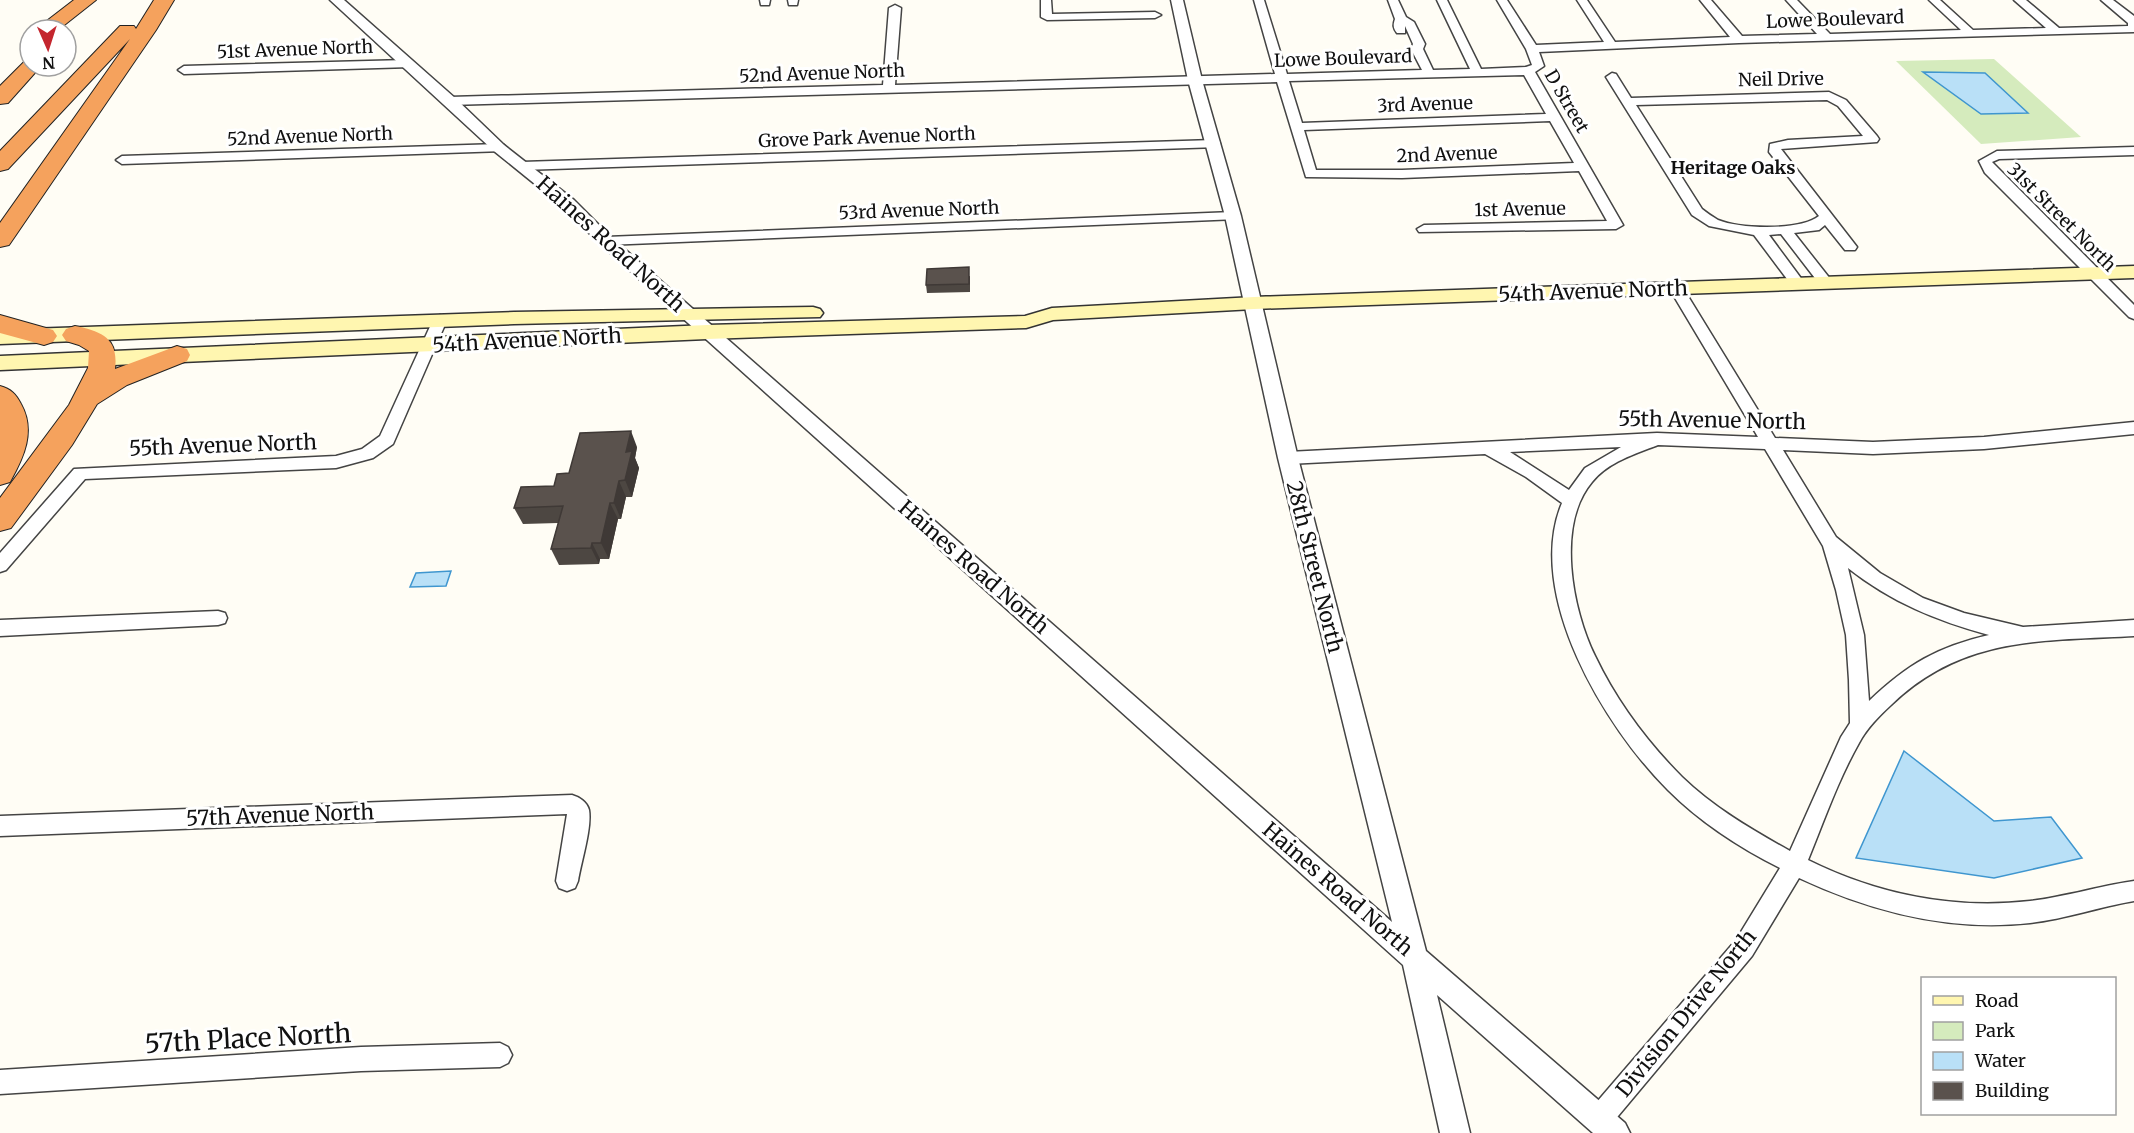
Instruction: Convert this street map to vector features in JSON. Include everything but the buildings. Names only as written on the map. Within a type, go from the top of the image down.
[{"type":"highway","points":[[61,18],[86,0]]},
{"type":"highway","points":[[78,18],[96,0]]},
{"type":"highway","points":[[0,164],[155,0]]},
{"type":"highway","points":[[0,240],[146,30],[164,0]]},
{"type":"highway","points":[[0,98],[19,78]]},
{"type":"highway","points":[[0,324],[44,336]]},
{"type":"highway","points":[[0,520],[89,397],[104,362],[98,344],[88,338],[75,335]]},
{"type":"highway","points":[[89,397],[117,378],[177,355]]},
{"type":"highway","points":[[0,396],[5,401],[13,420],[15,443],[0,474]]},
{"type":"main road","name":"54th Avenue North","points":[[0,338],[440,320],[690,314],[1024,309],[1052,314],[1254,303],[2134,272]]},
{"type":"main road","name":"54th Avenue North","points":[[0,363],[707,332],[1026,322],[1052,314]]},
{"type":"street","name":"Haines Road North","points":[[336,0],[450,101],[499,148],[568,203],[606,241],[690,314],[707,332],[1202,768],[1301,859],[1607,1126]]},
{"type":"street","points":[[1046,0],[1047,17],[1155,15]]},
{"type":"street","points":[[1122,0],[1125,16]]},
{"type":"street","name":"28th Street North","points":[[1177,0],[1195,80],[1233,216],[1288,458],[1414,956],[1455,1133]]},
{"type":"street","points":[[1259,0],[1296,127]]},
{"type":"street","points":[[1393,0],[1401,20],[1399,25],[1404,40],[1417,49],[1429,73]]},
{"type":"street","points":[[1442,0],[1477,72]]},
{"type":"street","name":"D Street","points":[[1502,0],[1532,49],[1538,66],[1528,71],[1616,225]]},
{"type":"street","points":[[1581,0],[1613,47]]},
{"type":"street","points":[[1705,0],[1739,40]]},
{"type":"street","points":[[1791,0],[1826,37]]},
{"type":"street","points":[[1934,0],[1970,33]]},
{"type":"street","points":[[2019,0],[2056,31]]},
{"type":"street","points":[[2106,0],[2134,23]]},
{"type":"street","points":[[890,89],[895,8]]},
{"type":"street","name":"Lowe Boulevard","points":[[1532,49],[1826,37],[2133,29],[2134,23]]},
{"type":"street","name":"51st Avenue North","points":[[184,70],[407,64]]},
{"type":"street","name":"Lowe Boulevard","points":[[1195,80],[1528,71]]},
{"type":"street","points":[[1612,77],[1697,212],[1714,224],[1759,232],[1814,227],[1825,218]]},
{"type":"street","name":"52nd Avenue North","points":[[450,101],[1195,80]]},
{"type":"street","name":"Neil Drive","points":[[1628,102],[1829,96],[1842,103],[1873,139],[1788,144],[1775,147],[1775,152],[1850,247]]},
{"type":"street","name":"3rd Avenue","points":[[1296,127],[1556,117]]},
{"type":"street","name":"2nd Avenue","points":[[1296,127],[1311,174],[1402,174],[1584,167]]},
{"type":"street","name":"Grove Park Avenue North","points":[[522,166],[1214,144]]},
{"type":"street","name":"52nd Avenue North","points":[[122,160],[499,148]]},
{"type":"street","name":"31st Street North","points":[[2134,151],[1997,155],[1985,161],[1990,170],[2134,314]]},
{"type":"street","name":"53rd Avenue North","points":[[606,241],[1233,216]]},
{"type":"street","name":"1st Avenue","points":[[1424,229],[1616,225]]},
{"type":"street","points":[[1784,229],[1826,283]]},
{"type":"street","points":[[1759,232],[1797,284]]},
{"type":"street","points":[[1676,288],[1830,542],[1853,616],[1860,725]]},
{"type":"street","points":[[430,344],[440,320]]},
{"type":"street","name":"55th Avenue North","points":[[0,566],[80,473],[336,462],[367,454],[387,440],[430,344]]},
{"type":"street","name":"55th Avenue North","points":[[1288,458],[1490,449],[1556,442],[1657,439],[1873,448],[1984,443],[2134,428]]},
{"type":"street","points":[[1657,439],[1616,456],[1590,472],[1571,501],[1563,530],[1563,567],[1570,609],[1586,657],[1621,717],[1656,764],[1691,798],[1744,837],[1795,864],[1845,888],[1909,906],[1968,915],[2031,912],[2134,891]]},
{"type":"street","points":[[1490,449],[1526,467],[1552,484],[1571,501]]},
{"type":"street","points":[[1830,542],[1852,563],[1906,600],[1939,614],[1977,625],[2026,634],[2134,628]]},
{"type":"street","points":[[0,628],[218,618]]},
{"type":"street","name":"Division Drive North","points":[[1607,1126],[1744,948],[1795,864],[1851,737],[1860,725],[1892,691],[1919,669],[1953,652],[2026,634]]},
{"type":"street","name":"57th Avenue North","points":[[0,826],[572,804],[578,810],[579,824],[567,881]]},
{"type":"street","name":"57th Place North","points":[[0,1082],[361,1059],[500,1055]]},
{"type":"green space","points":[[1994,59],[2081,137],[1981,144],[1896,61]]},
{"type":"water","points":[[1923,72],[1985,73],[2028,113],[1981,114]]},
{"type":"water","points":[[451,571],[446,586],[410,587],[416,573]]},
{"type":"water","points":[[1904,751],[1994,821],[2051,817],[2082,858],[1994,878],[1856,858]]},
{"type":"district","name":"Heritage Oaks","points":[[1733,167]]}]
